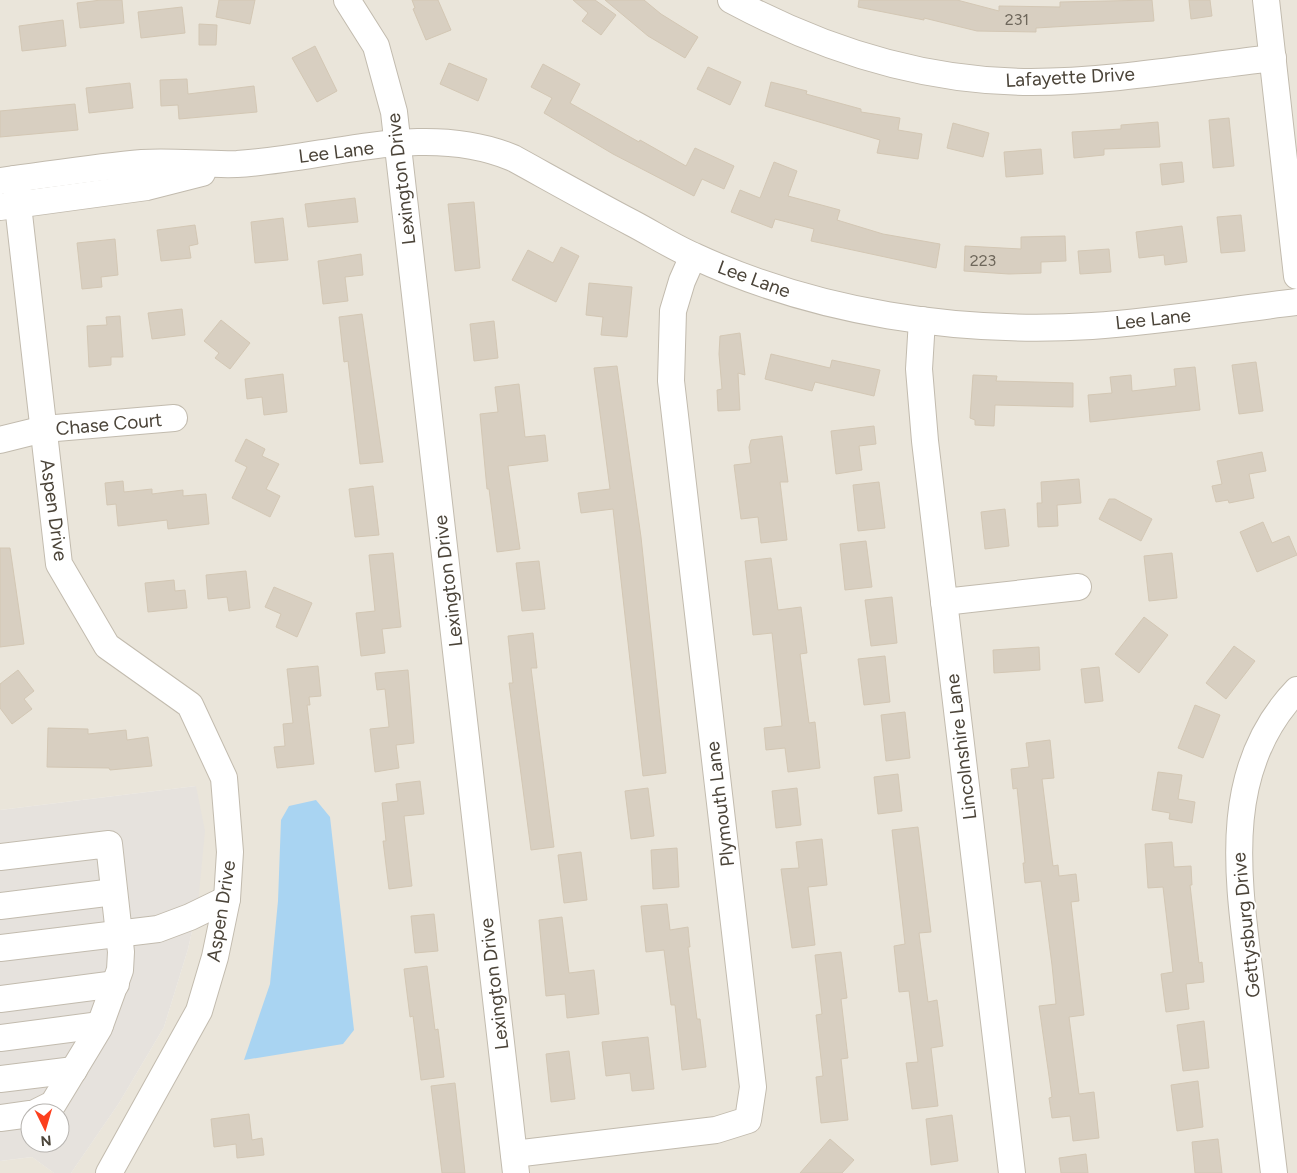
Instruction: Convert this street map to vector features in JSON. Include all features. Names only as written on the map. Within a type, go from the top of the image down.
[{"type":"street","name":"Lexington Drive","points":[[347,0],[376,46],[394,112],[515,1164]]},
{"type":"street","name":"Lafayette Drive","points":[[731,0],[797,33],[837,49],[914,70],[982,80],[1031,82],[1077,80],[1273,58]]},
{"type":"street","points":[[1266,0],[1297,276]]},
{"type":"street","name":"Lee Lane","points":[[9,206],[147,187],[237,164],[397,144],[445,142],[497,152],[693,256],[754,280],[822,302],[922,320],[1010,327],[1091,326],[1297,302]]},
{"type":"street","name":"Lee Lane","points":[[8,180],[144,163],[237,164]]},
{"type":"street","name":"Aspen Drive","points":[[8,180],[9,206],[44,429],[59,564],[107,646],[190,705],[224,778],[230,852],[226,899],[215,957],[199,1011],[109,1173]]},
{"type":"street","name":"Plymouth Lane","points":[[515,1164],[716,1130],[748,1120],[753,1087],[670,381],[673,311],[682,281],[693,256]]},
{"type":"street","name":"Lincolnshire Lane","points":[[922,320],[919,369],[921,402],[1012,1173]]},
{"type":"street","name":"Chase Court","points":[[0,440],[44,429],[174,418]]},
{"type":"street","points":[[944,602],[1078,587]]},
{"type":"street","name":"Gettysburg Drive","points":[[1274,1173],[1239,886],[1238,831],[1250,770],[1260,744],[1274,720],[1297,690]]},
{"type":"street","points":[[0,857],[109,844],[119,934],[120,970],[100,1025],[54,1103]]},
{"type":"street","points":[[0,906],[114,892]]},
{"type":"street","points":[[0,948],[119,934],[168,926],[226,899]]},
{"type":"street","points":[[0,998],[116,984]]},
{"type":"street","points":[[0,1038],[100,1025]]},
{"type":"street","points":[[0,1078],[74,1070]]},
{"type":"street","points":[[0,1118],[20,1115]]},
{"type":"shaded area","points":[[0,0],[1297,0],[1297,1173],[71,1173],[119,1103],[164,1027],[188,949],[198,904],[196,786],[0,810]]},
{"type":"shaded area","points":[[196,786],[205,831],[198,904],[188,949],[164,1027],[119,1103],[71,1173],[54,1173],[32,1157],[0,1161],[0,810]]},
{"type":"shaded area","points":[[32,1157],[54,1173],[0,1173],[0,1161]]},
{"type":"water","points":[[316,800],[330,817],[354,1030],[343,1044],[244,1060],[270,984],[278,901],[281,820],[289,806]]},
{"type":"building","points":[[122,0],[124,23],[80,28],[77,3]]},
{"type":"building","points":[[219,0],[255,0],[250,24],[216,17]]},
{"type":"building","points":[[412,0],[438,0],[451,30],[426,40],[413,9],[415,8]]},
{"type":"building","points":[[573,0],[595,0],[616,15],[601,35],[582,21],[588,13]]},
{"type":"building","points":[[605,0],[644,0],[661,14],[698,37],[685,58],[648,36]]},
{"type":"building","points":[[859,0],[957,0],[999,11],[999,6],[1060,7],[1060,2],[1152,0],[1154,21],[1036,28],[1036,32],[977,31],[924,18],[924,20],[858,7]]},
{"type":"building","points":[[1189,0],[1210,0],[1212,16],[1191,19]]},
{"type":"building","points":[[182,7],[185,33],[141,38],[138,12]]},
{"type":"building","points":[[63,20],[66,46],[22,51],[19,26]]},
{"type":"building","points":[[199,24],[217,25],[216,45],[199,45]]},
{"type":"building","points":[[315,46],[337,91],[317,102],[292,58]]},
{"type":"building","points":[[449,63],[487,79],[478,101],[440,84]]},
{"type":"building","points":[[543,64],[580,84],[570,103],[639,142],[640,140],[686,166],[695,148],[734,166],[724,189],[702,179],[694,196],[613,154],[544,113],[552,98],[531,87]]},
{"type":"building","points":[[708,67],[741,82],[730,105],[697,89]]},
{"type":"building","points":[[187,79],[188,94],[254,86],[257,112],[179,119],[178,105],[161,106],[160,80]]},
{"type":"building","points":[[771,82],[807,91],[806,94],[861,109],[861,112],[900,118],[898,130],[922,134],[918,159],[877,153],[880,140],[765,106]]},
{"type":"building","points":[[130,83],[133,108],[89,113],[86,88]]},
{"type":"building","points":[[75,104],[78,130],[0,137],[0,111]]},
{"type":"building","points":[[1229,118],[1234,166],[1213,168],[1209,120]]},
{"type":"building","points":[[1158,122],[1160,147],[1104,149],[1104,155],[1074,158],[1072,132],[1121,129],[1121,125]]},
{"type":"building","points":[[953,123],[989,133],[983,157],[947,148]]},
{"type":"building","points":[[1041,149],[1043,174],[1006,177],[1004,152]]},
{"type":"building","points":[[774,162],[797,171],[788,196],[840,210],[837,220],[883,234],[940,244],[936,268],[811,241],[814,229],[775,219],[772,228],[731,212],[740,190],[760,198]]},
{"type":"building","points":[[1182,162],[1184,182],[1162,185],[1160,164]]},
{"type":"building","points":[[355,198],[358,222],[308,227],[305,204]]},
{"type":"building","points":[[474,202],[480,268],[455,271],[448,204]]},
{"type":"building","points":[[1241,215],[1245,251],[1221,253],[1217,217]]},
{"type":"building","points":[[283,218],[288,260],[255,263],[251,222]]},
{"type":"building","points":[[195,225],[198,244],[189,246],[191,258],[161,261],[157,230]]},
{"type":"building","points":[[1182,226],[1187,262],[1165,265],[1164,255],[1139,258],[1136,232]]},
{"type":"building","points":[[1065,236],[1066,261],[1041,262],[1041,273],[1009,274],[964,271],[965,246],[1021,249],[1021,237]]},
{"type":"building","points":[[115,239],[118,275],[101,277],[102,287],[82,289],[77,243]]},
{"type":"building","points":[[561,247],[579,256],[556,302],[512,280],[528,250],[553,263]]},
{"type":"building","points":[[1109,249],[1111,272],[1080,274],[1078,251]]},
{"type":"building","points":[[361,254],[363,275],[345,277],[348,301],[323,304],[318,261]]},
{"type":"building","points":[[589,283],[632,287],[627,337],[601,335],[603,317],[586,315]]},
{"type":"building","points":[[182,309],[185,335],[152,339],[148,313]]},
{"type":"building","points":[[362,314],[383,462],[360,464],[348,361],[344,362],[339,317]]},
{"type":"building","points":[[120,316],[123,357],[111,357],[111,365],[89,367],[87,326],[107,325],[106,317]]},
{"type":"building","points":[[221,320],[250,343],[230,369],[215,358],[219,353],[204,341]]},
{"type":"building","points":[[494,321],[498,358],[474,361],[470,324]]},
{"type":"building","points":[[740,333],[745,375],[738,373],[740,410],[718,411],[717,390],[722,389],[719,354],[720,336]]},
{"type":"building","points":[[771,354],[830,368],[832,360],[880,370],[874,396],[815,382],[812,391],[765,379]]},
{"type":"building","points":[[1256,362],[1263,411],[1239,414],[1232,365]]},
{"type":"building","points":[[617,366],[641,537],[666,773],[643,776],[613,509],[581,513],[578,493],[610,489],[594,368]]},
{"type":"building","points":[[1195,367],[1200,410],[1090,422],[1088,395],[1112,393],[1110,377],[1131,375],[1132,391],[1176,386],[1174,369]]},
{"type":"building","points":[[283,374],[287,412],[264,415],[262,397],[247,399],[245,379]]},
{"type":"building","points":[[973,375],[997,376],[996,381],[1073,383],[1073,407],[995,405],[994,426],[975,425],[975,420],[970,418]]},
{"type":"building","points":[[519,384],[525,437],[545,435],[548,461],[508,466],[520,549],[497,552],[489,489],[487,489],[480,414],[498,412],[495,387]]},
{"type":"building","points":[[874,426],[876,444],[859,446],[862,470],[836,474],[831,431]]},
{"type":"building","points":[[782,436],[788,482],[780,482],[787,540],[761,543],[758,517],[741,519],[734,465],[751,463],[749,447],[751,440]]},
{"type":"building","points":[[246,439],[265,449],[262,456],[279,464],[266,489],[280,496],[270,517],[232,498],[247,467],[235,461]]},
{"type":"building","points":[[1262,452],[1266,471],[1249,474],[1254,498],[1229,503],[1228,500],[1216,502],[1212,486],[1222,484],[1217,461]]},
{"type":"building","points":[[1079,479],[1081,503],[1057,505],[1058,526],[1038,527],[1037,503],[1042,503],[1041,482]]},
{"type":"building","points":[[123,481],[124,492],[152,489],[152,494],[183,490],[183,496],[206,494],[209,524],[168,529],[167,520],[118,526],[116,504],[107,505],[105,483]]},
{"type":"building","points":[[879,482],[885,528],[858,531],[853,485]]},
{"type":"building","points":[[373,486],[379,535],[355,537],[349,489]]},
{"type":"building","points":[[1109,499],[1115,499],[1152,519],[1141,541],[1099,519]]},
{"type":"building","points":[[1005,509],[1009,546],[985,549],[981,512]]},
{"type":"building","points":[[1263,522],[1272,543],[1289,536],[1297,555],[1257,572],[1240,532]]},
{"type":"building","points":[[866,541],[872,587],[845,590],[840,544]]},
{"type":"building","points":[[0,548],[10,548],[24,644],[0,647]]},
{"type":"building","points":[[393,553],[401,627],[382,629],[385,653],[361,656],[356,613],[375,611],[369,555]]},
{"type":"building","points":[[1172,553],[1177,598],[1149,601],[1144,556]]},
{"type":"building","points":[[771,558],[778,610],[801,607],[807,653],[800,654],[809,723],[815,722],[820,768],[788,772],[785,748],[766,750],[764,728],[782,726],[772,633],[753,635],[745,561]]},
{"type":"building","points":[[539,561],[545,609],[522,611],[516,563]]},
{"type":"building","points":[[246,571],[250,608],[229,611],[227,597],[208,599],[206,575]]},
{"type":"building","points":[[174,580],[175,591],[185,590],[187,608],[148,612],[145,583]]},
{"type":"building","points":[[274,587],[312,603],[297,637],[276,627],[281,614],[265,607]]},
{"type":"building","points":[[892,597],[897,643],[871,646],[865,600]]},
{"type":"building","points":[[1144,617],[1168,635],[1139,673],[1115,654]]},
{"type":"building","points":[[533,633],[537,668],[531,668],[554,847],[531,850],[509,683],[513,683],[508,636]]},
{"type":"building","points":[[1234,646],[1255,661],[1226,699],[1206,683]]},
{"type":"building","points":[[1039,647],[1040,670],[994,673],[993,650]]},
{"type":"building","points":[[885,656],[890,702],[864,705],[858,659]]},
{"type":"building","points":[[318,666],[321,696],[309,697],[310,705],[307,705],[314,764],[277,768],[274,747],[285,746],[283,724],[293,723],[287,669]]},
{"type":"building","points":[[1099,667],[1103,701],[1085,703],[1081,669]]},
{"type":"building","points":[[18,670],[34,691],[24,699],[32,709],[12,724],[0,708],[0,684]]},
{"type":"building","points":[[408,670],[414,743],[396,745],[399,768],[375,772],[370,729],[389,727],[385,689],[377,690],[375,673]]},
{"type":"building","points":[[1195,705],[1220,715],[1203,758],[1178,748]]},
{"type":"building","points":[[905,712],[910,758],[886,761],[881,715]]},
{"type":"building","points":[[48,728],[88,729],[88,734],[126,730],[127,740],[148,737],[152,766],[110,770],[109,768],[47,767]]},
{"type":"building","points":[[1050,740],[1054,778],[1042,779],[1053,866],[1058,865],[1059,876],[1076,874],[1079,901],[1071,902],[1084,1015],[1069,1017],[1079,1094],[1094,1092],[1099,1138],[1073,1141],[1070,1116],[1052,1118],[1049,1098],[1052,1097],[1039,1006],[1056,1004],[1052,965],[1041,881],[1025,883],[1023,863],[1025,863],[1017,788],[1013,789],[1011,769],[1029,767],[1026,743]]},
{"type":"building","points":[[1158,772],[1182,775],[1178,799],[1195,802],[1192,823],[1169,819],[1170,813],[1152,810]]},
{"type":"building","points":[[898,774],[902,811],[878,814],[874,777]]},
{"type":"building","points":[[420,781],[424,814],[404,816],[412,886],[389,889],[383,841],[386,841],[382,803],[398,801],[396,784]]},
{"type":"building","points":[[648,788],[654,836],[631,839],[625,791]]},
{"type":"building","points":[[797,788],[801,825],[776,828],[772,791]]},
{"type":"building","points":[[918,827],[931,932],[919,933],[928,1002],[937,1000],[943,1046],[931,1048],[938,1106],[912,1109],[906,1063],[918,1062],[909,991],[899,992],[894,946],[905,944],[892,830]]},
{"type":"building","points":[[822,839],[827,885],[808,887],[815,945],[792,948],[781,869],[799,868],[796,842]]},
{"type":"building","points":[[1172,842],[1174,867],[1191,866],[1192,885],[1190,885],[1199,963],[1202,962],[1204,982],[1186,984],[1189,1009],[1166,1012],[1161,974],[1173,972],[1163,887],[1148,888],[1145,844]]},
{"type":"building","points":[[677,848],[679,887],[653,889],[651,850]]},
{"type":"building","points":[[581,852],[587,900],[564,903],[558,855]]},
{"type":"building","points":[[667,904],[670,930],[688,927],[690,947],[688,947],[697,1019],[700,1019],[706,1067],[682,1070],[675,1005],[671,1005],[664,950],[646,952],[641,906]]},
{"type":"building","points":[[434,914],[438,951],[415,953],[411,916]]},
{"type":"building","points":[[562,917],[569,973],[594,970],[599,1014],[567,1018],[565,994],[546,996],[539,920]]},
{"type":"building","points":[[841,952],[847,998],[841,999],[848,1058],[841,1059],[848,1120],[821,1123],[816,1077],[823,1076],[816,1015],[822,1014],[815,955]]},
{"type":"building","points":[[427,966],[435,1030],[438,1029],[444,1077],[421,1080],[413,1016],[410,1017],[404,969]]},
{"type":"building","points":[[1204,1021],[1209,1068],[1183,1071],[1177,1025]]},
{"type":"building","points":[[648,1037],[654,1089],[632,1091],[630,1073],[606,1076],[602,1042]]},
{"type":"building","points":[[569,1051],[575,1099],[551,1102],[546,1054]]},
{"type":"building","points":[[1198,1081],[1203,1127],[1177,1131],[1171,1085]]},
{"type":"building","points":[[455,1083],[465,1173],[442,1173],[431,1086]]},
{"type":"building","points":[[249,1114],[252,1140],[262,1138],[264,1155],[237,1158],[236,1144],[214,1147],[211,1119]]},
{"type":"building","points":[[952,1115],[958,1161],[931,1165],[926,1119]]},
{"type":"building","points":[[830,1139],[854,1160],[842,1173],[800,1173]]},
{"type":"building","points":[[1218,1139],[1222,1173],[1195,1173],[1192,1142]]},
{"type":"building","points":[[1086,1154],[1088,1173],[1061,1173],[1059,1158]]}]
